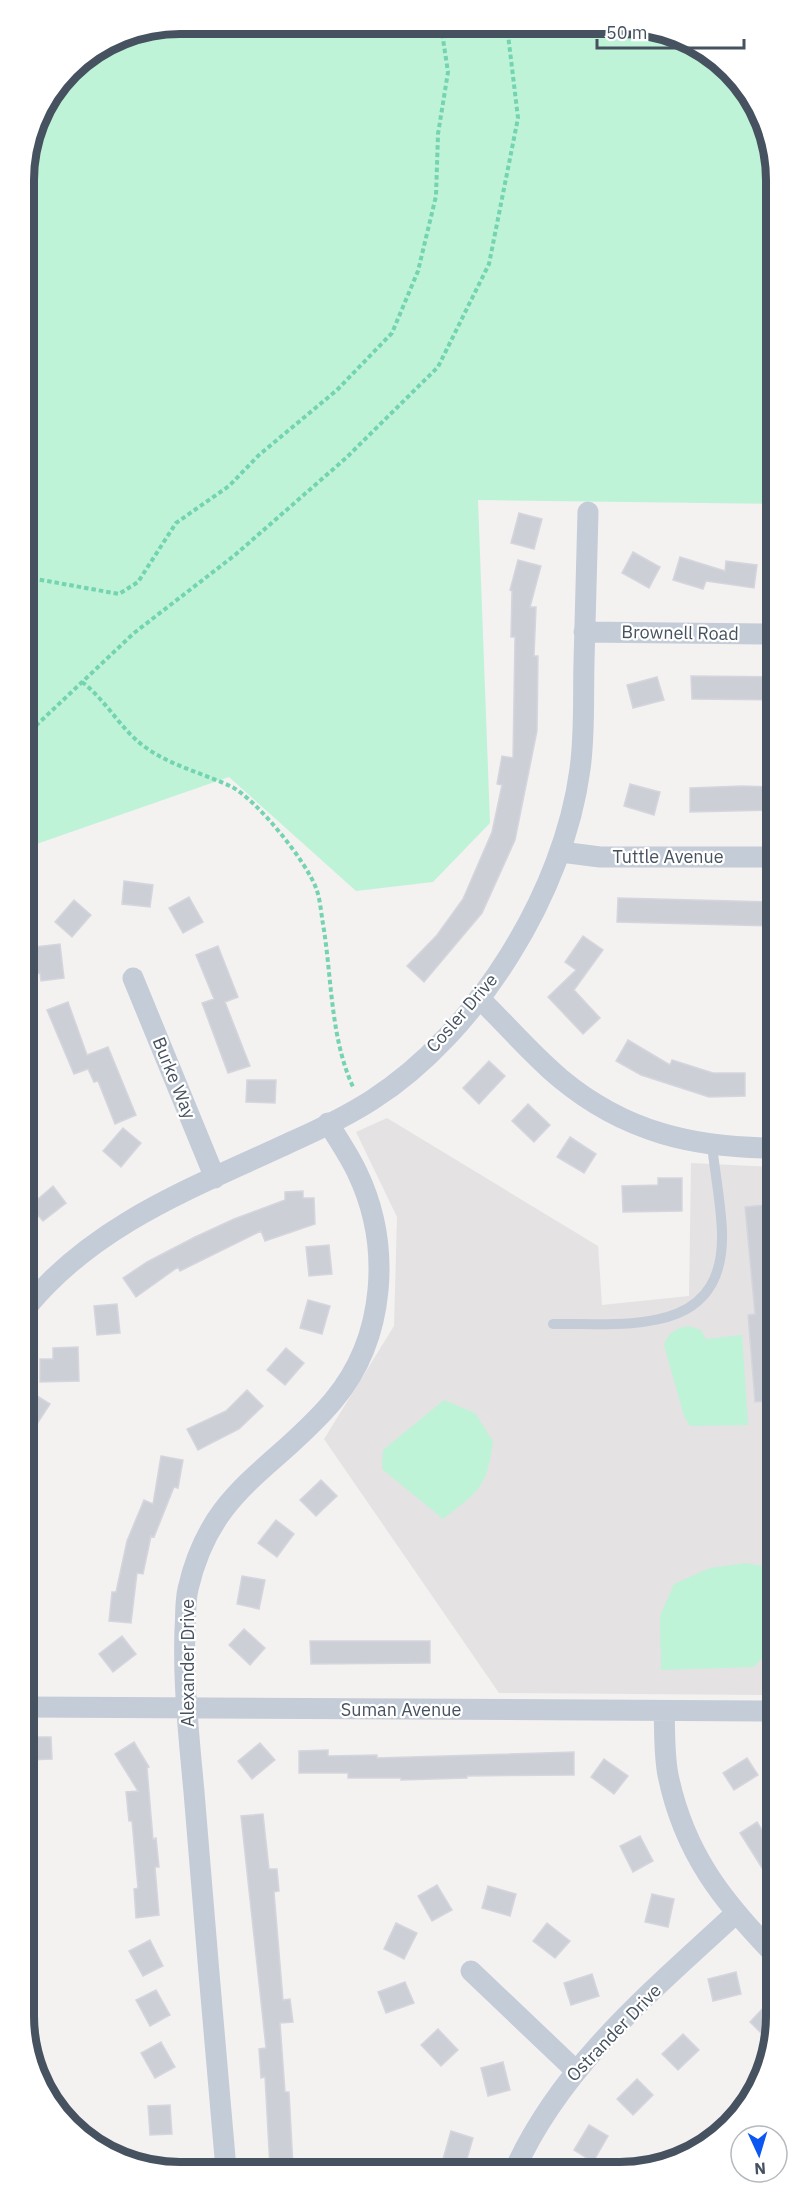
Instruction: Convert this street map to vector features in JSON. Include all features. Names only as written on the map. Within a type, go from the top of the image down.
[{"type":"street","name":"Cosler Drive","points":[[34,1298],[63,1269],[113,1230],[171,1196],[214,1178],[362,1105],[407,1073],[449,1033],[479,998],[532,916],[561,852],[574,806],[580,768],[588,512]]},
{"type":"street","name":"Brownell Road","points":[[585,632],[766,634]]},
{"type":"street","name":"Tuttle Avenue","points":[[561,852],[600,857],[766,857]]},
{"type":"street","name":"Burke Way","points":[[133,978],[214,1178]]},
{"type":"street","points":[[479,998],[559,1077],[594,1103],[637,1126],[672,1137],[712,1145],[766,1148]]},
{"type":"street","name":"Alexander Drive","points":[[225,2162],[187,1708],[184,1645],[187,1593],[206,1537],[238,1490],[333,1401],[353,1370],[374,1317],[379,1289],[375,1229],[357,1172],[328,1123]]},
{"type":"street","name":"Suman Avenue","points":[[34,1707],[766,1711]]},
{"type":"street","points":[[664,1711],[668,1773],[677,1808],[689,1840],[705,1872],[735,1914],[766,1946]]},
{"type":"street","name":"Ostrander Drive","points":[[517,2162],[526,2143],[575,2070],[610,2032],[735,1914]]},
{"type":"street","points":[[471,1971],[575,2070]]},
{"type":"lane","points":[[553,1324],[644,1322],[682,1314],[709,1291],[717,1270],[722,1234],[712,1145]]},
{"type":"path","points":[[35,579],[119,594],[138,582],[176,523],[229,486],[259,455],[337,390],[392,333],[418,271],[436,196],[438,134],[448,72],[442,34]]},
{"type":"path","points":[[35,727],[134,633],[235,555],[346,458],[438,367],[489,264],[518,118],[508,34]]},
{"type":"path","points":[[82,682],[106,703],[124,731],[146,748],[170,762],[235,789],[275,826],[293,852],[316,887],[345,1072],[362,1105]]},
{"type":"shaded area","points":[[387,1118],[598,1246],[602,1305],[689,1296],[691,1163],[766,1167],[766,1695],[499,1693],[324,1439],[394,1326],[397,1217],[356,1132]]},
{"type":"green space","points":[[620,34],[649,37],[667,42],[701,59],[724,77],[742,100],[759,134],[764,152],[766,171],[766,504],[478,500],[490,823],[433,882],[356,891],[229,777],[35,845],[35,171],[39,143],[59,100],[77,77],[100,59],[143,39],[171,35]]},
{"type":"green space","points":[[688,1326],[701,1330],[706,1339],[742,1335],[748,1425],[690,1426],[684,1416],[664,1345],[673,1332]]},
{"type":"green space","points":[[444,1400],[475,1413],[493,1441],[488,1469],[479,1487],[465,1502],[443,1519],[382,1469],[383,1450]]},
{"type":"green space","points":[[746,1563],[766,1567],[766,1654],[754,1667],[661,1670],[660,1616],[674,1584],[710,1568]]},
{"type":"building","points":[[519,513],[542,519],[534,549],[511,543]]},
{"type":"building","points":[[633,552],[660,567],[649,588],[622,573]]},
{"type":"building","points":[[680,557],[725,571],[726,561],[757,565],[754,588],[706,581],[703,589],[673,580]]},
{"type":"building","points":[[518,560],[541,566],[530,607],[536,607],[534,656],[538,656],[537,731],[515,840],[482,913],[424,982],[407,966],[437,935],[463,899],[492,832],[502,785],[497,784],[502,756],[513,758],[515,637],[511,637],[512,591],[510,590]]},
{"type":"building","points":[[691,676],[766,677],[766,700],[692,699]]},
{"type":"building","points":[[657,677],[664,700],[633,708],[627,685]]},
{"type":"building","points":[[630,784],[660,792],[654,815],[624,806]]},
{"type":"building","points":[[766,787],[766,810],[690,812],[690,788]]},
{"type":"building","points":[[124,881],[153,885],[150,907],[122,904]]},
{"type":"building","points":[[189,897],[203,922],[183,933],[169,908]]},
{"type":"building","points":[[618,898],[766,902],[766,926],[617,922]]},
{"type":"building","points":[[74,900],[91,915],[72,937],[55,922]]},
{"type":"building","points":[[583,936],[603,950],[574,990],[600,1018],[583,1034],[548,997],[576,970],[565,962]]},
{"type":"building","points":[[60,944],[64,978],[41,981],[40,973],[35,974],[35,947]]},
{"type":"building","points":[[218,946],[238,997],[225,1002],[250,1066],[228,1073],[202,1003],[214,999],[196,955]]},
{"type":"building","points":[[68,1002],[87,1055],[108,1047],[136,1115],[115,1124],[98,1081],[94,1082],[88,1069],[74,1074],[47,1010]]},
{"type":"building","points":[[628,1040],[670,1065],[672,1060],[713,1073],[745,1073],[745,1096],[709,1097],[641,1075],[616,1061]]},
{"type":"building","points":[[489,1061],[505,1076],[479,1104],[463,1088]]},
{"type":"building","points":[[247,1080],[276,1080],[275,1103],[246,1102]]},
{"type":"building","points":[[528,1104],[550,1125],[534,1142],[512,1121]]},
{"type":"building","points":[[123,1128],[141,1143],[121,1167],[103,1151]]},
{"type":"building","points":[[570,1137],[596,1154],[584,1173],[557,1157]]},
{"type":"building","points":[[658,1178],[682,1178],[682,1211],[623,1212],[622,1186],[658,1185]]},
{"type":"building","points":[[53,1186],[66,1203],[43,1221],[34,1211],[34,1202]]},
{"type":"building","points":[[303,1191],[303,1198],[314,1198],[315,1224],[265,1241],[261,1231],[180,1271],[178,1267],[136,1297],[123,1278],[147,1262],[195,1237],[234,1219],[285,1200],[285,1192]]},
{"type":"building","points":[[766,1205],[766,1401],[755,1402],[748,1315],[755,1314],[745,1207]]},
{"type":"building","points":[[329,1245],[332,1274],[309,1276],[306,1247]]},
{"type":"building","points":[[308,1300],[330,1306],[322,1334],[300,1328]]},
{"type":"building","points":[[117,1304],[120,1333],[97,1335],[94,1306]]},
{"type":"building","points":[[78,1347],[79,1381],[40,1382],[40,1359],[53,1359],[53,1348]]},
{"type":"building","points":[[286,1348],[304,1363],[285,1385],[267,1370]]},
{"type":"building","points":[[247,1390],[263,1406],[239,1429],[198,1450],[187,1429],[226,1411]]},
{"type":"building","points":[[34,1394],[50,1404],[34,1428]]},
{"type":"building","points":[[161,1456],[183,1460],[178,1488],[174,1487],[154,1537],[151,1536],[143,1574],[137,1573],[131,1623],[109,1621],[112,1592],[116,1592],[127,1541],[144,1500],[153,1504]]},
{"type":"building","points":[[321,1480],[337,1496],[316,1516],[300,1500]]},
{"type":"building","points":[[276,1520],[294,1534],[277,1557],[258,1543]]},
{"type":"building","points":[[242,1576],[265,1580],[259,1609],[237,1604]]},
{"type":"building","points":[[244,1629],[265,1648],[250,1665],[229,1645]]},
{"type":"building","points":[[122,1636],[136,1654],[113,1672],[99,1654]]},
{"type":"building","points":[[310,1641],[430,1641],[430,1663],[311,1664]]},
{"type":"building","points":[[34,1737],[51,1737],[52,1759],[34,1760]]},
{"type":"building","points":[[134,1742],[149,1767],[147,1768],[153,1839],[156,1838],[159,1867],[155,1867],[159,1915],[136,1918],[134,1889],[138,1888],[132,1821],[129,1821],[126,1792],[138,1791],[115,1754]]},
{"type":"building","points":[[260,1743],[275,1760],[252,1779],[238,1761]]},
{"type":"building","points":[[328,1750],[328,1756],[377,1755],[377,1758],[574,1752],[574,1775],[467,1776],[467,1778],[401,1780],[401,1778],[348,1778],[348,1773],[299,1773],[299,1751]]},
{"type":"building","points":[[747,1758],[758,1775],[734,1790],[723,1773]]},
{"type":"building","points":[[604,1759],[628,1776],[614,1794],[591,1777]]},
{"type":"building","points":[[263,1814],[269,1869],[277,1869],[279,1891],[274,1892],[283,2000],[290,1999],[293,2022],[280,2023],[285,2092],[289,2092],[293,2162],[270,2162],[265,2077],[261,2078],[259,2049],[266,2048],[241,1816]]},
{"type":"building","points":[[757,1822],[766,1837],[766,1874],[740,1833]]},
{"type":"building","points":[[640,1836],[653,1861],[633,1872],[620,1846]]},
{"type":"building","points":[[437,1885],[452,1910],[432,1921],[418,1896]]},
{"type":"building","points":[[488,1886],[516,1894],[510,1916],[482,1908]]},
{"type":"building","points":[[652,1894],[674,1899],[668,1927],[645,1922]]},
{"type":"building","points":[[396,1923],[417,1933],[404,1959],[384,1949]]},
{"type":"building","points":[[547,1923],[570,1941],[555,1958],[533,1941]]},
{"type":"building","points":[[150,1940],[163,1966],[143,1976],[129,1951]]},
{"type":"building","points":[[736,1972],[741,1994],[713,2001],[708,1979]]},
{"type":"building","points":[[592,1974],[599,1996],[571,2005],[564,1983]]},
{"type":"building","points":[[405,1982],[414,2003],[386,2013],[378,1992]]},
{"type":"building","points":[[156,1990],[170,2015],[150,2026],[136,2000]]},
{"type":"building","points":[[765,2006],[766,2007],[765,2037],[750,2022]]},
{"type":"building","points":[[438,2029],[458,2050],[441,2066],[421,2045]]},
{"type":"building","points":[[683,2034],[699,2050],[678,2070],[662,2054]]},
{"type":"building","points":[[161,2042],[175,2067],[155,2078],[141,2053]]},
{"type":"building","points":[[503,2062],[510,2090],[488,2096],[481,2068]]},
{"type":"building","points":[[637,2079],[653,2095],[633,2115],[617,2099]]},
{"type":"building","points":[[170,2105],[172,2134],[150,2135],[148,2106]]},
{"type":"building","points":[[589,2125],[608,2136],[593,2162],[574,2150]]},
{"type":"building","points":[[451,2131],[473,2138],[466,2162],[443,2159]]}]
